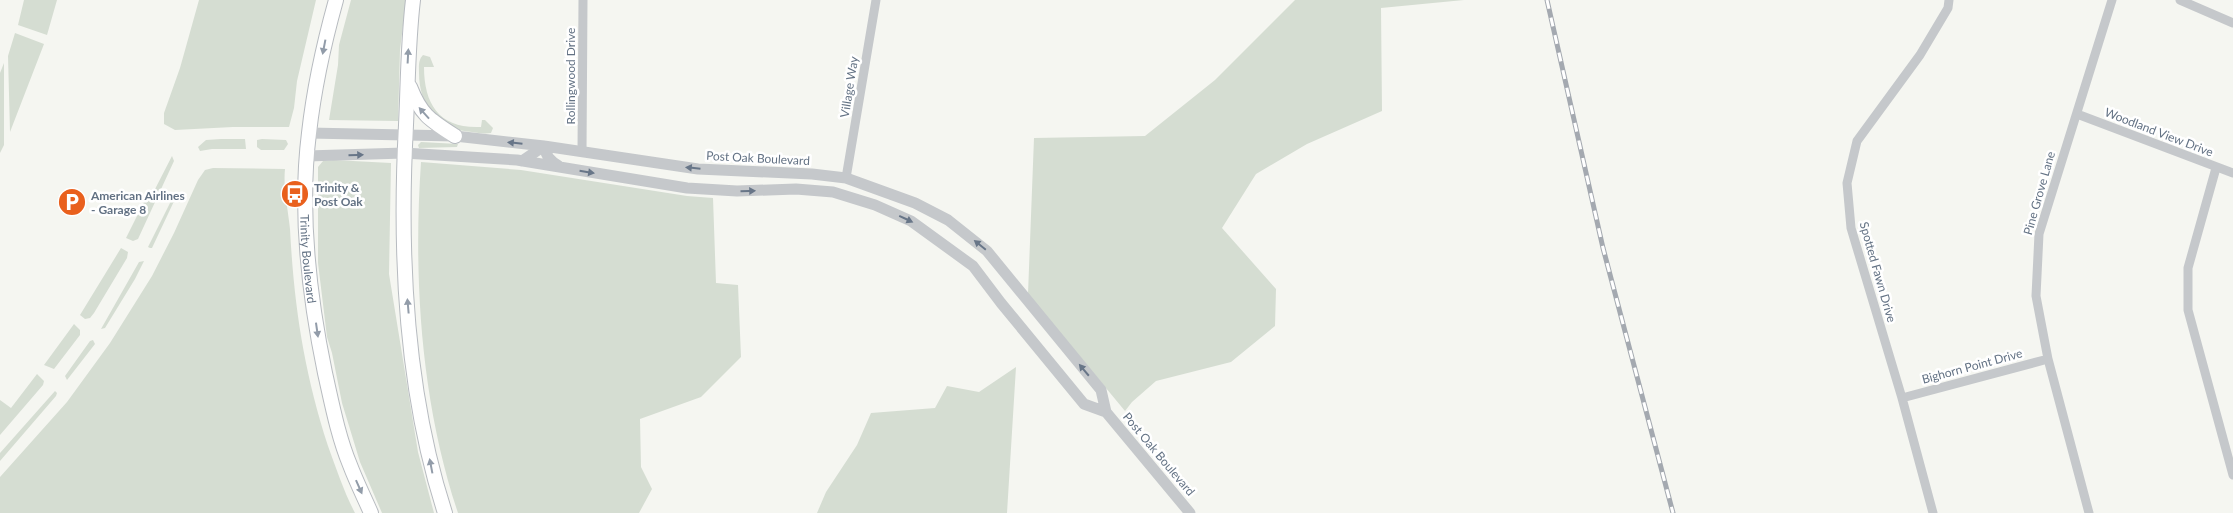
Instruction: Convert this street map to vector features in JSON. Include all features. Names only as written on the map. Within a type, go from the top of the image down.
[{"type":"main road","name":"Trinity Boulevard","points":[[336,0],[326,38],[309,133],[307,156],[308,265],[317,335],[332,406],[349,463],[371,513]]},
{"type":"main road","points":[[413,0],[406,79],[404,230],[414,379],[434,478],[445,513]]},
{"type":"main road","points":[[406,79],[417,106],[431,121],[455,136]]},
{"type":"street","name":"Rollingwood Drive","points":[[582,152],[583,0]]},
{"type":"street","name":"Village Way","points":[[846,178],[876,0]]},
{"type":"street","name":"Spotted Fawn Drive","points":[[1933,513],[1902,398],[1851,228],[1847,184],[1857,141],[1920,54],[1948,8],[1949,0]]},
{"type":"street","name":"Pine Grove Lane","points":[[2089,513],[2048,359],[2036,296],[2039,234],[2057,172],[2077,114],[2086,77],[2112,0]]},
{"type":"street","points":[[2180,0],[2233,23]]},
{"type":"street","name":"Woodland View Drive","points":[[2077,114],[2233,173]]},
{"type":"street","name":"Post Oak Boulevard","points":[[309,133],[455,136],[544,146],[698,169],[812,174],[846,178],[915,203],[948,220],[987,250],[1101,390],[1106,412],[1190,513]]},
{"type":"street","points":[[522,161],[544,146],[546,154],[551,161],[560,167]]},
{"type":"street","name":"Post Oak Boulevard","points":[[307,156],[404,153],[522,161],[687,188],[738,191],[796,189],[833,192],[875,205],[912,221],[973,266],[1084,404],[1106,412]]},
{"type":"street","points":[[2216,168],[2188,268],[2188,310],[2233,475]]},
{"type":"street","points":[[845,196],[846,178]]},
{"type":"street","name":"Bighorn Point Drive","points":[[1902,398],[2048,359]]},
{"type":"shaded area","points":[[24,0],[57,0],[47,35],[18,25]]},
{"type":"shaded area","points":[[199,0],[316,0],[297,81],[294,108],[289,127],[175,130],[164,124],[164,113],[180,68]]},
{"type":"shaded area","points":[[351,0],[406,0],[400,50],[398,121],[329,120],[338,65],[339,45]]},
{"type":"shaded area","points":[[1295,0],[1464,0],[1381,8],[1382,111],[1307,144],[1256,174],[1222,228],[1276,289],[1275,326],[1231,362],[1156,381],[1132,402],[1125,411],[1028,294],[1034,138],[1145,136],[1215,80]]},
{"type":"shaded area","points":[[15,33],[44,44],[10,132],[8,56]]},
{"type":"shaded area","points":[[423,55],[430,57],[434,67],[424,67],[427,93],[437,112],[455,124],[467,127],[481,127],[482,120],[485,120],[493,128],[491,133],[449,127],[433,114],[422,96],[420,85],[419,64]]},
{"type":"shaded area","points":[[4,63],[4,145],[0,153],[0,73]]},
{"type":"shaded area","points":[[245,139],[246,149],[200,151],[198,147],[206,140]]},
{"type":"shaded area","points":[[257,140],[286,140],[288,144],[284,150],[261,150],[257,147]]},
{"type":"shaded area","points":[[421,142],[458,144],[457,147],[419,148],[418,145]]},
{"type":"shaded area","points":[[172,156],[174,161],[138,239],[133,241],[126,238],[149,192],[153,193]]},
{"type":"shaded area","points":[[323,161],[391,163],[389,274],[418,452],[434,513],[382,513],[360,462],[342,403],[327,337],[318,263],[318,167]]},
{"type":"shaded area","points":[[421,162],[521,170],[687,196],[713,198],[716,283],[738,285],[741,357],[701,397],[640,419],[641,467],[652,489],[639,513],[458,513],[445,471],[435,428],[423,340],[418,251]]},
{"type":"shaded area","points":[[213,168],[285,169],[285,191],[294,285],[306,365],[328,446],[355,513],[0,513],[0,477],[67,402],[110,343],[152,276],[198,180],[205,170]]},
{"type":"shaded area","points":[[174,195],[176,197],[152,248],[150,248],[148,247]]},
{"type":"shaded area","points":[[121,248],[128,252],[127,258],[94,313],[90,318],[85,319],[80,315]]},
{"type":"shaded area","points":[[144,261],[105,328],[101,329],[139,262]]},
{"type":"shaded area","points":[[74,324],[80,330],[80,335],[54,369],[44,365]]},
{"type":"shaded area","points":[[93,340],[95,344],[67,380],[65,376],[90,341]]},
{"type":"shaded area","points":[[1016,367],[1007,513],[817,513],[826,492],[857,445],[871,413],[935,408],[947,386],[979,392]]},
{"type":"shaded area","points":[[37,374],[44,381],[43,385],[0,435],[0,400],[11,408]]},
{"type":"shaded area","points":[[55,391],[57,393],[56,396],[0,461],[0,453]]},
{"type":"railway","points":[[1547,0],[1603,248],[1673,513]]},
{"type":"place","name":"Trinity & Post Oak","points":[[295,194]]},
{"type":"place","name":"American Airlines - Garage 8","points":[[72,202]]}]
